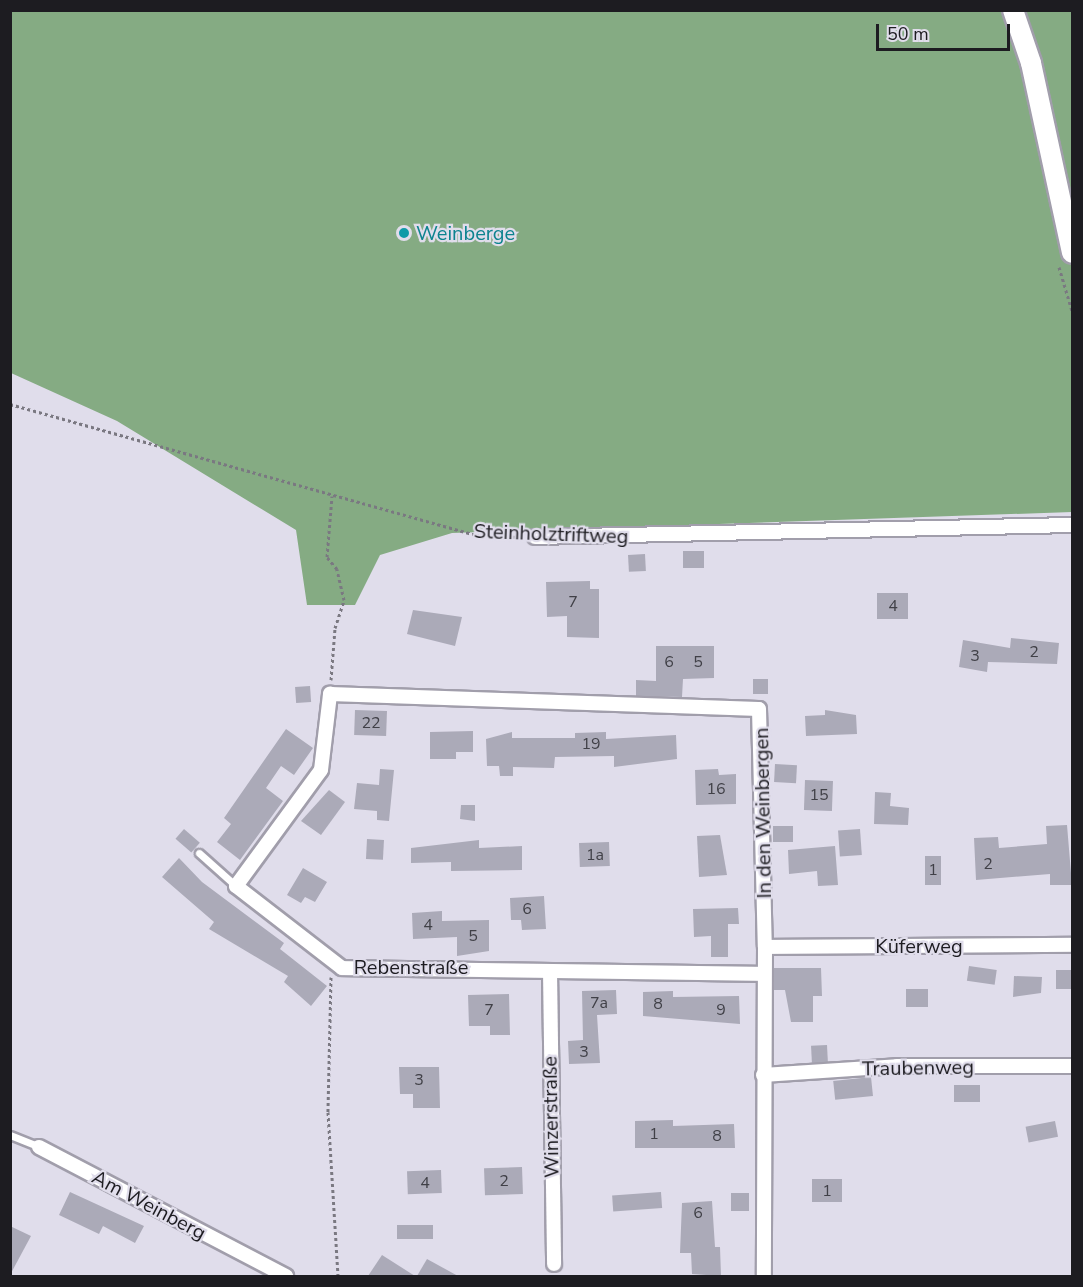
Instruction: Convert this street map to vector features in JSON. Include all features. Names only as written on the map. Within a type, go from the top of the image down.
[{"type":"main road","points":[[1013,10],[1031,63],[1072,253]]},
{"type":"street","name":"Steinholztriftweg","points":[[535,537],[1072,525]]},
{"type":"street","points":[[236,886],[321,770],[330,694]]},
{"type":"street","name":"In den Weinbergen","points":[[330,694],[756,708],[762,719],[765,947],[764,1276]]},
{"type":"street","name":"Rebenstraße","points":[[236,886],[333,963],[353,969],[764,974]]},
{"type":"street","name":"Küferweg","points":[[765,947],[1072,945]]},
{"type":"street","name":"Winzerstraße","points":[[550,970],[554,1264]]},
{"type":"street","name":"Traubenweg","points":[[763,1075],[897,1066],[1072,1066]]},
{"type":"street","name":"Am Weinberg","points":[[39,1148],[286,1276]]},
{"type":"lane","points":[[199,853],[236,886]]},
{"type":"lane","name":"Am Weinberg","points":[[10,1135],[39,1148]]},
{"type":"path","name":"Steinholztriftweg","points":[[10,404],[476,535],[535,537]]},
{"type":"path","points":[[330,694],[335,628],[344,600],[337,569],[327,557],[332,496]]},
{"type":"path","points":[[333,963],[328,1112],[338,1276]]},
{"type":"green space","points":[[11,11],[1072,11],[1072,512],[452,533],[380,555],[355,605],[307,605],[296,530],[117,421],[11,373]]},
{"type":"building","points":[[683,551],[704,551],[704,568],[683,568]]},
{"type":"building","points":[[645,554],[646,571],[629,572],[628,555]]},
{"type":"building","points":[[590,581],[590,589],[599,589],[599,638],[567,637],[567,616],[547,617],[546,582]]},
{"type":"building","points":[[877,593],[908,593],[908,619],[877,619]]},
{"type":"building","points":[[413,610],[462,617],[455,646],[407,634]]},
{"type":"building","points":[[1011,638],[1059,643],[1057,664],[988,662],[987,672],[959,667],[963,640],[1010,648]]},
{"type":"building","points":[[656,646],[714,646],[714,678],[683,679],[682,697],[636,696],[636,680],[656,681]]},
{"type":"building","points":[[753,679],[768,679],[768,694],[753,694]]},
{"type":"building","points":[[310,686],[311,702],[296,703],[295,687]]},
{"type":"building","points":[[355,710],[387,711],[386,736],[354,735]]},
{"type":"building","points":[[825,710],[856,715],[857,734],[806,736],[805,716],[825,715]]},
{"type":"building","points":[[286,729],[313,748],[294,775],[281,766],[266,788],[283,801],[240,860],[217,842],[231,824],[224,818]]},
{"type":"building","points":[[473,731],[473,752],[456,752],[456,759],[430,759],[430,732]]},
{"type":"building","points":[[512,732],[512,738],[575,738],[575,733],[606,732],[606,739],[676,735],[677,759],[614,767],[614,756],[555,757],[554,768],[513,767],[513,776],[500,776],[499,766],[487,766],[486,739]]},
{"type":"building","points":[[775,764],[797,765],[796,783],[774,782]]},
{"type":"building","points":[[380,769],[394,770],[389,821],[377,820],[377,811],[354,809],[357,783],[379,785]]},
{"type":"building","points":[[718,769],[719,775],[736,774],[736,804],[696,805],[695,770]]},
{"type":"building","points":[[805,780],[833,781],[832,811],[804,810]]},
{"type":"building","points":[[329,790],[345,802],[321,835],[301,821]]},
{"type":"building","points":[[875,792],[891,793],[890,806],[909,808],[908,825],[874,824]]},
{"type":"building","points":[[461,805],[475,805],[475,821],[460,819]]},
{"type":"building","points":[[1067,825],[1072,885],[1050,885],[1050,874],[976,880],[974,838],[998,837],[999,848],[1047,844],[1046,826]]},
{"type":"building","points":[[773,826],[793,826],[793,842],[773,842]]},
{"type":"building","points":[[184,829],[200,843],[191,853],[175,839]]},
{"type":"building","points":[[860,829],[862,855],[840,856],[838,831]]},
{"type":"building","points":[[720,835],[727,875],[699,877],[697,836]]},
{"type":"building","points":[[367,839],[384,840],[383,860],[366,859]]},
{"type":"building","points":[[479,840],[479,848],[522,846],[522,870],[451,871],[451,862],[411,863],[411,848]]},
{"type":"building","points":[[609,842],[610,866],[580,867],[579,843]]},
{"type":"building","points":[[835,846],[838,885],[818,886],[817,871],[789,874],[788,850]]},
{"type":"building","points":[[925,856],[941,856],[941,885],[925,885]]},
{"type":"building","points":[[179,858],[202,882],[284,943],[280,949],[327,986],[311,1006],[284,982],[288,976],[209,929],[214,922],[162,877]]},
{"type":"building","points":[[303,868],[327,882],[315,902],[305,897],[301,903],[287,895]]},
{"type":"building","points":[[544,896],[546,929],[522,930],[521,920],[511,920],[510,898]]},
{"type":"building","points":[[738,908],[739,924],[728,924],[728,957],[711,957],[711,936],[694,937],[693,909]]},
{"type":"building","points":[[442,911],[442,921],[489,920],[489,951],[457,956],[457,937],[413,939],[412,913]]},
{"type":"building","points":[[969,966],[997,970],[995,985],[967,981]]},
{"type":"building","points":[[774,968],[821,968],[822,996],[813,996],[813,1022],[791,1022],[785,990],[774,990]]},
{"type":"building","points":[[1056,970],[1072,970],[1072,989],[1056,989]]},
{"type":"building","points":[[1014,976],[1042,977],[1041,993],[1013,997]]},
{"type":"building","points":[[906,989],[928,989],[928,1007],[906,1007]]},
{"type":"building","points":[[616,990],[617,1014],[597,1015],[600,1063],[569,1064],[568,1041],[583,1040],[582,991]]},
{"type":"building","points":[[673,991],[673,997],[739,996],[740,1024],[643,1016],[643,992]]},
{"type":"building","points":[[509,994],[510,1035],[490,1035],[490,1026],[469,1026],[468,995]]},
{"type":"building","points":[[827,1045],[828,1062],[812,1063],[811,1046]]},
{"type":"building","points":[[399,1067],[439,1067],[440,1108],[413,1108],[413,1094],[400,1094]]},
{"type":"building","points":[[871,1077],[873,1096],[835,1100],[833,1081]]},
{"type":"building","points":[[954,1085],[980,1085],[980,1102],[954,1102]]},
{"type":"building","points":[[673,1120],[673,1126],[734,1124],[735,1148],[635,1148],[635,1121]]},
{"type":"building","points":[[1055,1121],[1058,1137],[1029,1142],[1026,1127]]},
{"type":"building","points":[[522,1167],[523,1194],[485,1195],[484,1168]]},
{"type":"building","points":[[441,1170],[442,1193],[408,1194],[407,1171]]},
{"type":"building","points":[[812,1179],[842,1179],[842,1202],[812,1202]]},
{"type":"building","points":[[70,1192],[144,1226],[135,1243],[103,1226],[99,1234],[59,1215]]},
{"type":"building","points":[[661,1192],[662,1208],[613,1211],[612,1195]]},
{"type":"building","points":[[731,1193],[749,1193],[749,1211],[731,1211]]},
{"type":"building","points":[[712,1201],[715,1247],[720,1247],[721,1276],[692,1274],[691,1253],[680,1253],[682,1203]]},
{"type":"building","points":[[397,1225],[433,1225],[433,1239],[397,1239]]},
{"type":"building","points":[[10,1226],[31,1236],[10,1275]]},
{"type":"building","points":[[382,1255],[415,1276],[368,1276]]},
{"type":"building","points":[[427,1259],[458,1276],[417,1276]]},
{"type":"place","name":"Weinberge","points":[[404,233]]}]
